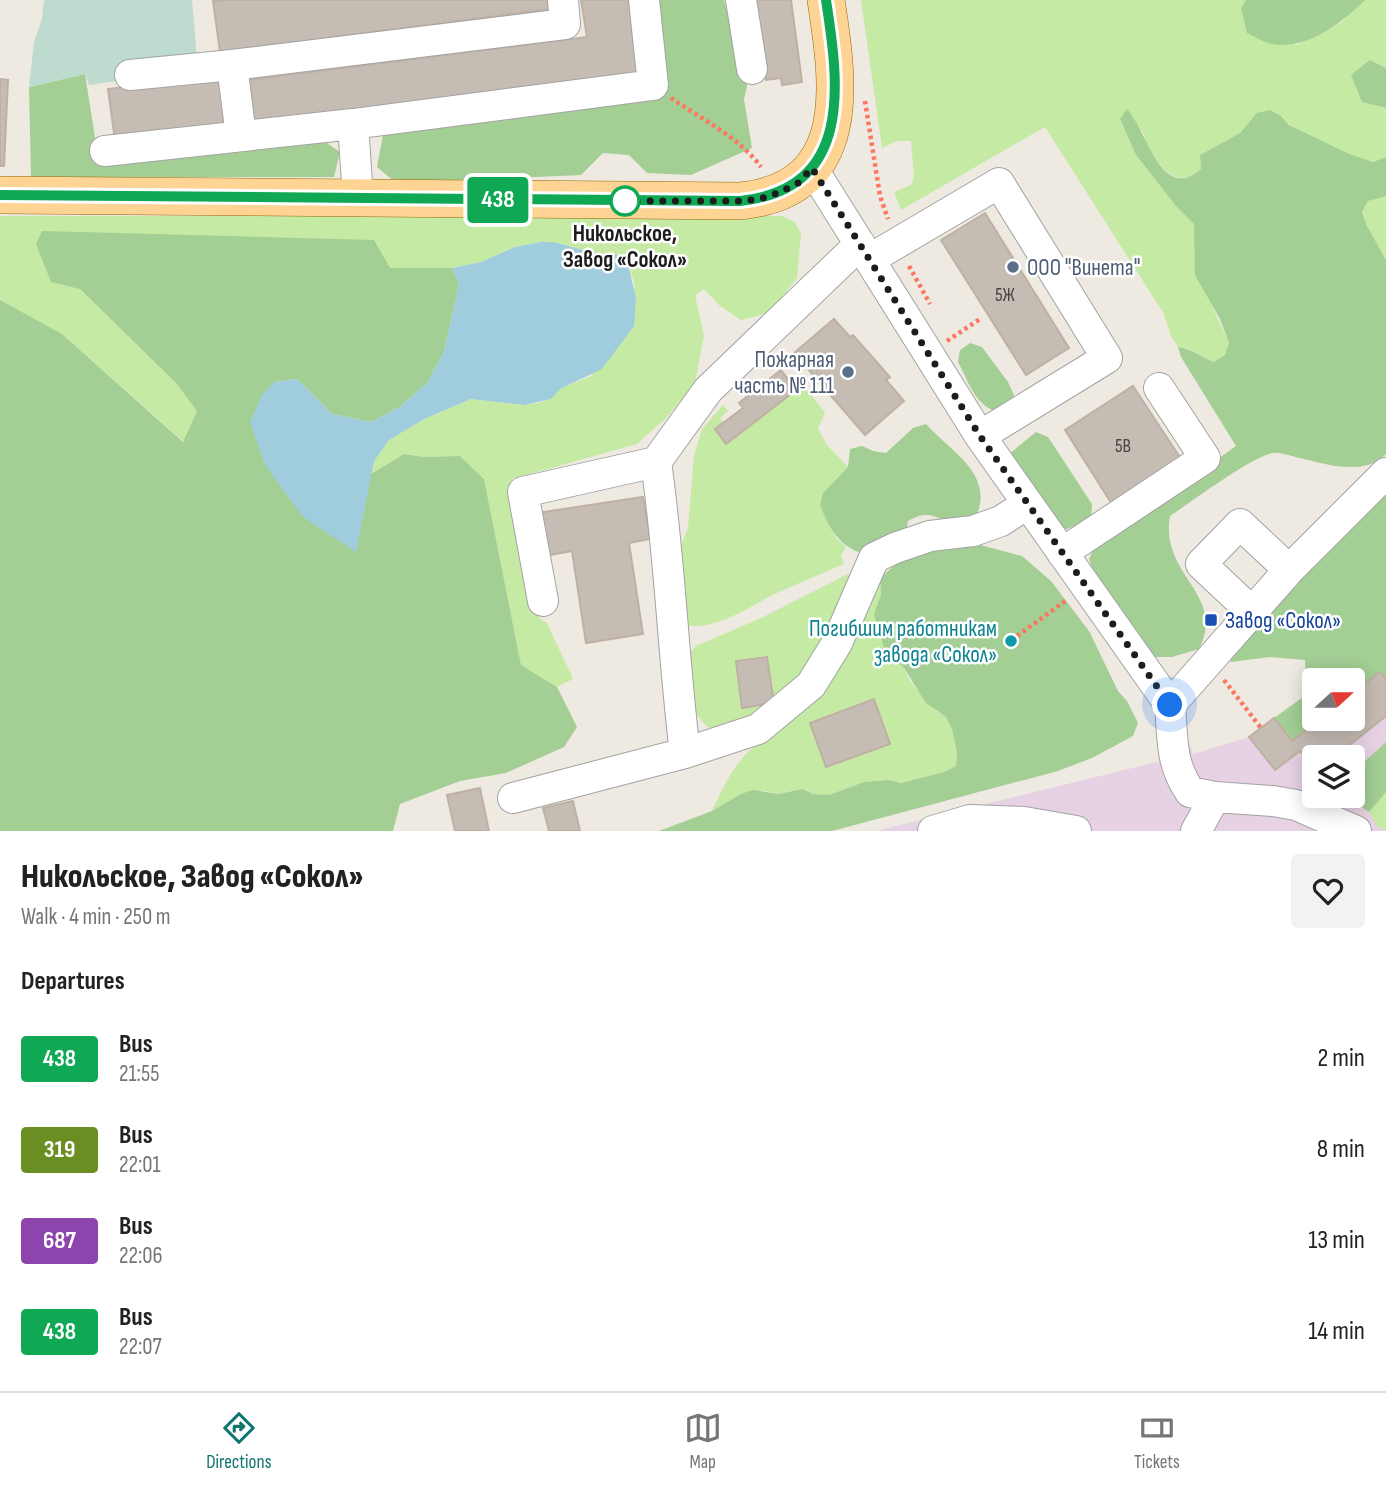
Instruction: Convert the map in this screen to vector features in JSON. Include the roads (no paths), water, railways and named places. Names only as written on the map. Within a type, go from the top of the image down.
[{"type":"main road","points":[[0,195],[740,201],[760,199],[798,183],[812,168],[829,136],[836,102],[834,50],[826,0]]},
{"type":"street","points":[[130,75],[565,24],[563,0]]},
{"type":"street","points":[[105,151],[353,124],[653,85],[644,0]]},
{"type":"street","points":[[741,0],[752,69]]},
{"type":"street","points":[[232,65],[242,136]]},
{"type":"street","points":[[353,124],[358,198]]},
{"type":"street","points":[[812,168],[865,251],[945,347],[980,436],[1170,705],[1174,757],[1178,774],[1190,792],[1296,805],[1356,831]]},
{"type":"street","points":[[543,601],[523,492],[656,462],[708,390],[865,251],[896,243],[999,183],[1107,358],[980,436]]},
{"type":"street","points":[[1062,553],[1205,458],[1159,388]]},
{"type":"street","points":[[656,462],[663,506],[674,656],[685,753]]},
{"type":"street","points":[[1170,705],[1289,570],[1386,473]]},
{"type":"street","points":[[513,798],[685,753],[758,729],[811,685],[837,643],[874,558],[930,537],[973,531],[992,524],[1027,504]]},
{"type":"street","points":[[1252,612],[1201,564],[1240,524],[1289,570]]},
{"type":"street","points":[[1196,831],[1215,797]]},
{"type":"street","points":[[933,831],[970,820],[1024,822],[1076,831]]},
{"type":"water","points":[[554,242],[590,252],[617,255],[628,263],[636,299],[634,326],[602,369],[560,389],[551,399],[524,405],[471,399],[424,419],[389,440],[374,461],[356,552],[303,517],[265,465],[250,422],[262,395],[274,382],[297,379],[332,414],[371,422],[400,407],[427,383],[444,352],[459,285],[452,268],[481,262],[515,247]]},
{"type":"place","name":"Никольское, Завод «Сокол»","points":[[625,201]]},
{"type":"place","name":"ООО \"Винета\"","points":[[1013,267]]},
{"type":"place","name":"Пожарная часть № 111","points":[[848,372]]},
{"type":"place","name":"Завод «Сокол»","points":[[1211,620]]},
{"type":"place","name":"Погибшим работникам завода «Сокол»","points":[[1011,641]]}]
